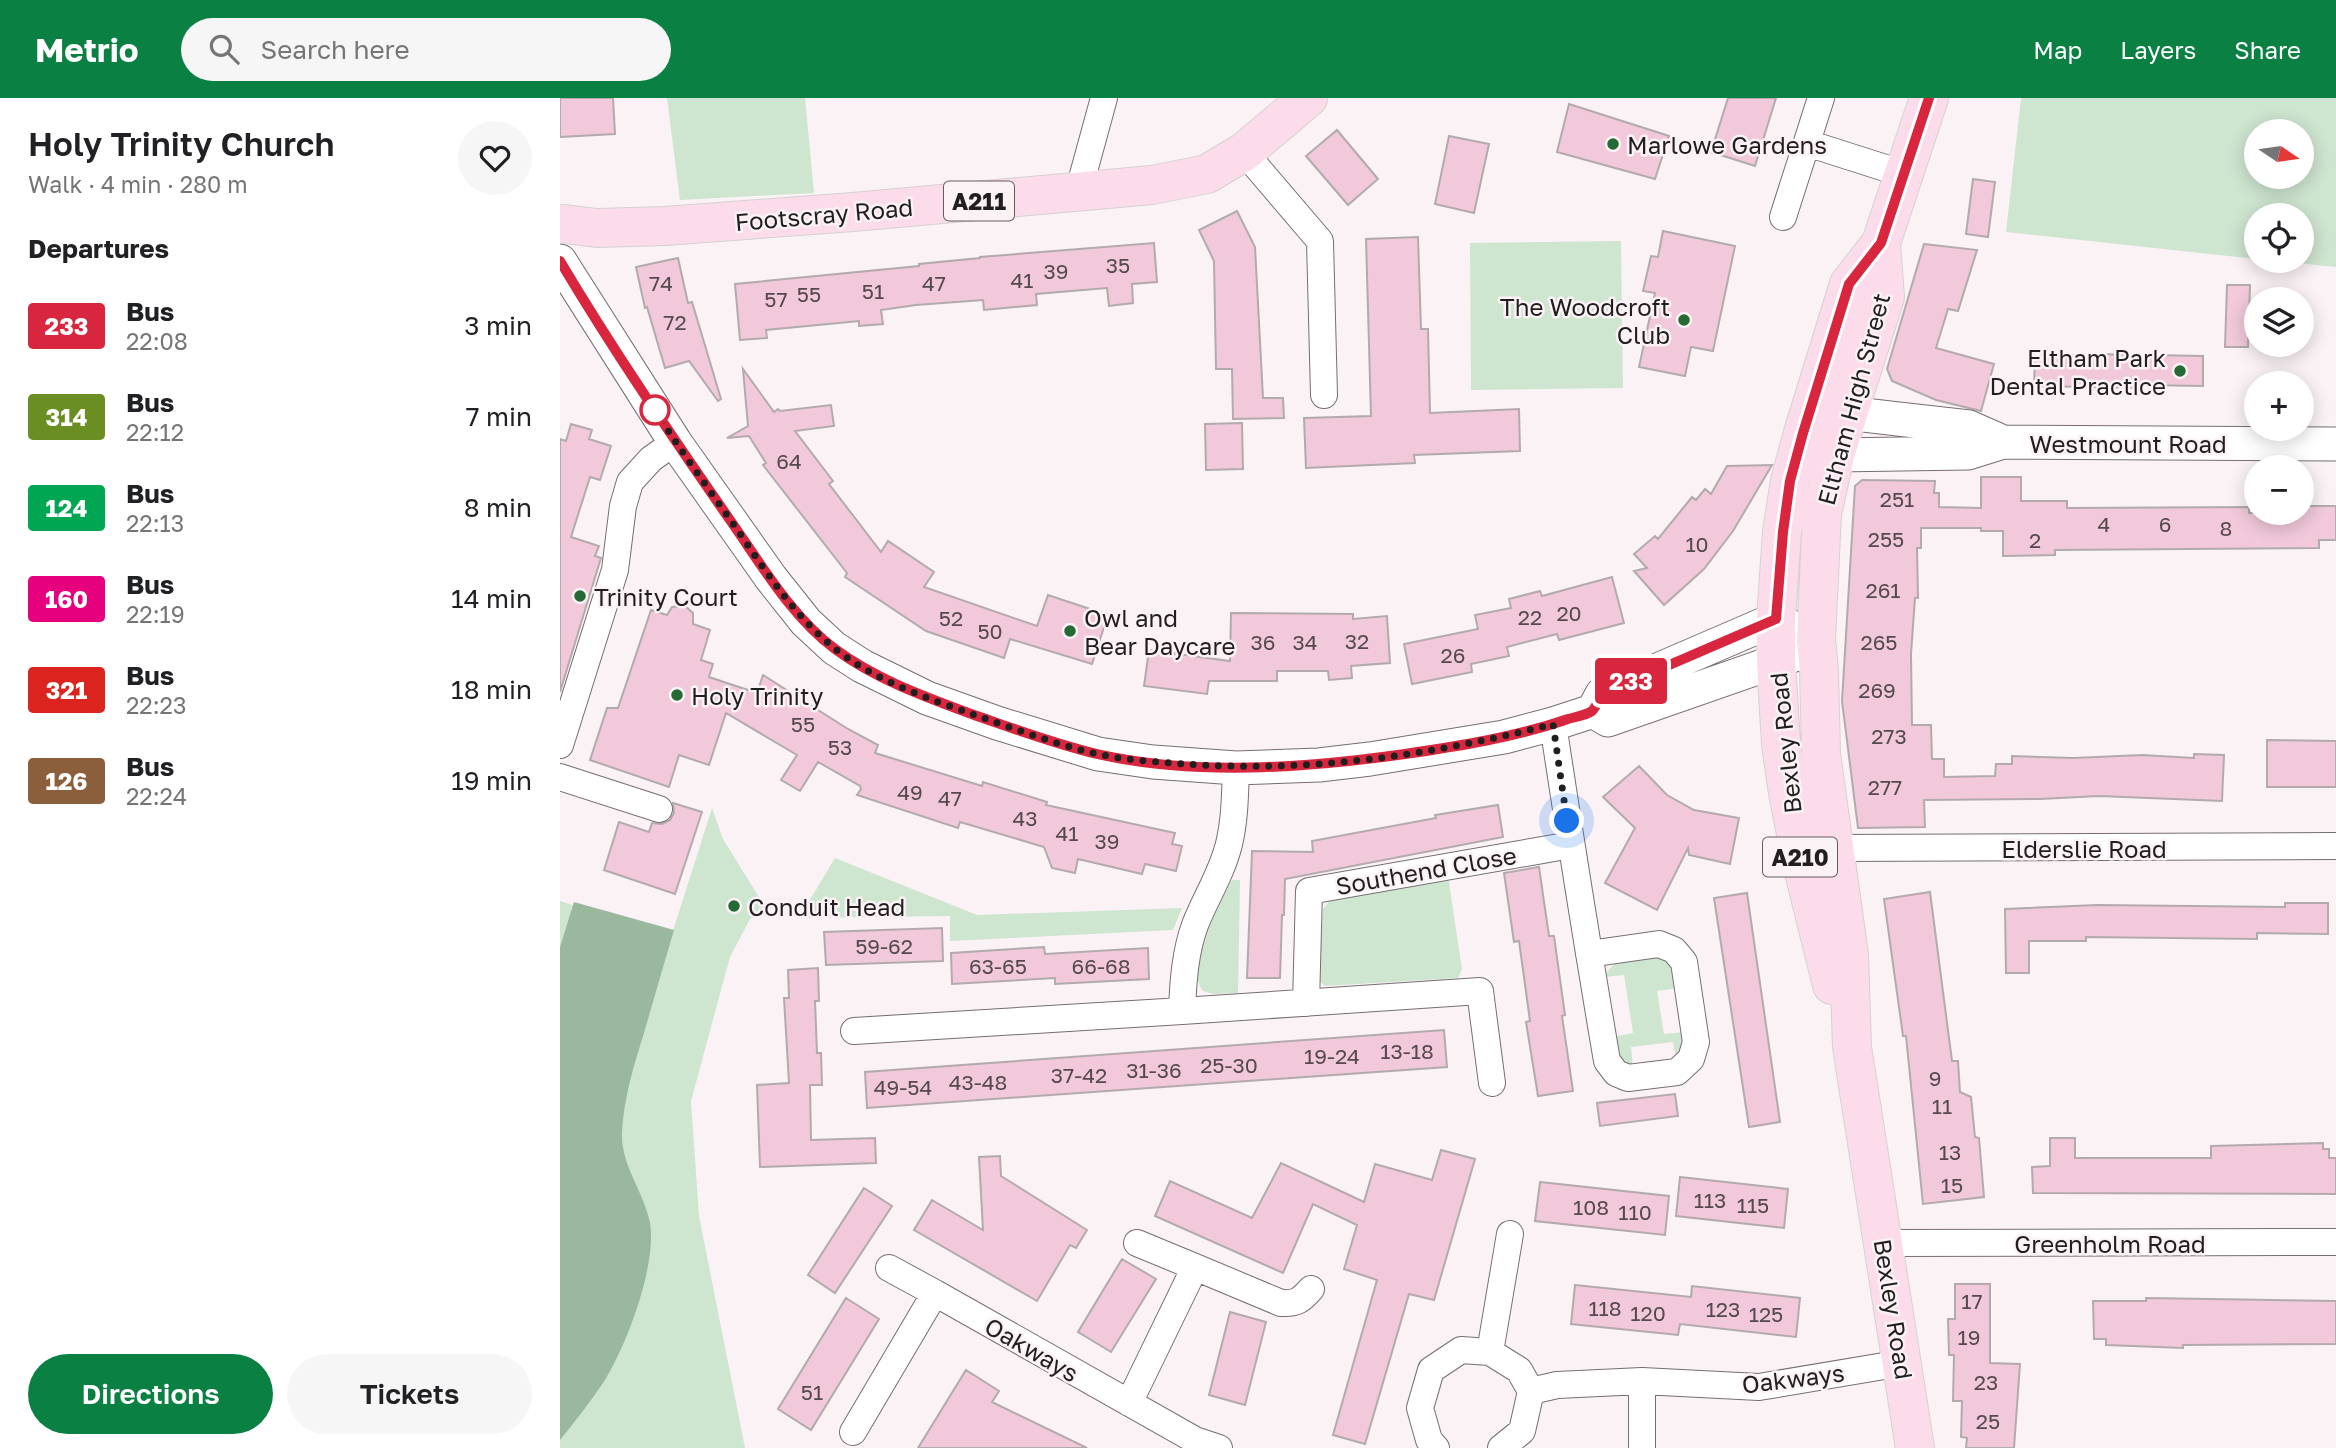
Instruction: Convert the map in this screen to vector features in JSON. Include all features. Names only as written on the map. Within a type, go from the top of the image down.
[{"type":"main road","name":"Footscray Road","points":[[561,219],[597,228],[665,226],[1152,185],[1207,174],[1244,152],[1307,98]]},
{"type":"main road","name":"Eltham High Street","points":[[1803,433],[1849,284],[1881,243],[1929,98]]},
{"type":"main road","name":"Eltham High Street","points":[[1816,640],[1822,514],[1835,455],[1885,297],[1881,243]]},
{"type":"main road","name":"Bexley Road","points":[[1803,433],[1790,481],[1783,532],[1776,619],[1776,662],[1785,769],[1802,864],[1825,960],[1852,1047]]},
{"type":"main road","name":"Bexley Road","points":[[1816,640],[1819,730],[1849,955],[1852,1047],[1915,1448]]},
{"type":"street","points":[[1078,193],[1104,98]]},
{"type":"street","points":[[1783,217],[1821,98]]},
{"type":"street","points":[[1807,142],[1904,174]]},
{"type":"street","points":[[1244,152],[1320,241],[1324,395]]},
{"type":"street","points":[[560,261],[675,442],[771,578],[806,622],[834,648],[862,666],[927,698],[1098,754],[1153,762],[1236,768],[1318,765],[1493,739],[1553,724],[1592,710],[1602,694],[1776,619],[1816,640],[1797,654],[1608,720],[1592,710]]},
{"type":"street","points":[[1803,433],[1847,414]]},
{"type":"street","name":"Westmount Road","points":[[1847,414],[1969,428],[2003,442]]},
{"type":"street","points":[[1803,433],[1835,455]]},
{"type":"street","points":[[560,745],[615,570],[623,506],[630,482],[651,459],[675,442]]},
{"type":"street","name":"Westmount Road","points":[[1835,455],[1968,453],[2003,442],[2336,444]]},
{"type":"street","points":[[1553,724],[1588,954],[1607,1061],[1616,1073],[1628,1078],[1678,1072],[1691,1059],[1696,1042],[1684,962],[1674,950],[1658,944],[1588,954]]},
{"type":"street","points":[[1182,1011],[1183,978],[1195,926],[1229,845],[1235,811],[1236,768]]},
{"type":"street","points":[[560,777],[659,809]]},
{"type":"street","name":"Southend Close","points":[[1306,1003],[1309,891],[1571,845]]},
{"type":"street","name":"Elderslie Road","points":[[1833,848],[2336,846]]},
{"type":"street","points":[[854,1031],[1480,991],[1492,1083]]},
{"type":"street","points":[[1490,1352],[1510,1234]]},
{"type":"street","name":"Greenholm Road","points":[[1884,1244],[2336,1242]]},
{"type":"street","points":[[1137,1243],[1281,1303],[1301,1301],[1311,1289]]},
{"type":"street","points":[[1129,1403],[1195,1267]]},
{"type":"street","name":"Oakways","points":[[888,1268],[1195,1440],[1219,1448]]},
{"type":"street","points":[[853,1432],[935,1293]]},
{"type":"street","points":[[1424,1445],[1420,1408],[1431,1370],[1461,1350],[1490,1352],[1519,1370],[1531,1391],[1522,1431],[1501,1448]]},
{"type":"street","name":"Oakways","points":[[1531,1391],[1557,1385],[1642,1381],[1759,1387],[1902,1363]]},
{"type":"street","points":[[1642,1381],[1642,1448]]},
{"type":"green space","points":[[667,98],[805,98],[814,193],[680,200]]},
{"type":"green space","points":[[2021,98],[2336,98],[2336,267],[2314,265],[2314,203],[2244,203],[2244,258],[2006,232]]},
{"type":"green space","points":[[1621,241],[1623,388],[1471,390],[1470,243]]},
{"type":"green space","points":[[712,808],[723,839],[767,910],[750,919],[730,957],[691,1101],[699,1216],[745,1448],[560,1448],[560,901],[671,937]]},
{"type":"green space","points":[[835,858],[977,915],[1182,908],[1173,930],[950,941],[950,916],[799,918]]},
{"type":"green space","points":[[1448,876],[1462,969],[1458,978],[1325,986],[1318,980],[1323,909],[1336,893]]},
{"type":"green space","points":[[1232,880],[1240,880],[1238,993],[1213,994],[1203,991],[1198,980],[1200,952],[1219,904]]},
{"type":"green space","points":[[574,902],[674,930],[630,1081],[622,1131],[628,1167],[650,1223],[651,1240],[645,1282],[631,1326],[614,1365],[560,1440],[560,947]]},
{"type":"green space","points":[[1654,954],[1675,966],[1679,988],[1657,991],[1664,1034],[1684,1032],[1686,1043],[1676,1058],[1673,1042],[1631,1047],[1633,1067],[1621,1062],[1612,1037],[1633,1033],[1624,975],[1604,977],[1619,961]]},
{"type":"building","points":[[560,98],[613,98],[615,134],[560,137]]},
{"type":"building","name":"Marlowe Gardens","points":[[1728,98],[1776,98],[1755,166],[1711,152]]},
{"type":"building","name":"Marlowe Gardens","points":[[1569,104],[1669,136],[1655,179],[1557,152]]},
{"type":"building","points":[[1337,130],[1378,179],[1348,205],[1306,156]]},
{"type":"building","points":[[1449,136],[1489,144],[1474,213],[1435,204]]},
{"type":"building","points":[[1973,179],[1995,182],[1988,237],[1966,234]]},
{"type":"building","points":[[1237,211],[1255,247],[1263,398],[1283,398],[1284,418],[1233,419],[1232,369],[1216,369],[1214,261],[1199,230]]},
{"type":"building","name":"The Woodcroft Club","points":[[1663,231],[1735,246],[1713,351],[1691,347],[1685,376],[1639,367],[1655,293],[1643,291],[1651,256],[1658,257]]},
{"type":"building","points":[[1418,237],[1421,329],[1428,329],[1430,413],[1519,409],[1520,451],[1414,455],[1415,463],[1306,468],[1304,418],[1371,416],[1366,239]]},
{"type":"building","points":[[1154,243],[1157,282],[1132,284],[1133,303],[1109,306],[1107,288],[1036,294],[1037,305],[984,310],[983,300],[916,305],[881,310],[883,324],[859,326],[859,321],[766,330],[767,338],[740,340],[735,284],[919,266],[980,257]]},
{"type":"building","points":[[1924,244],[1977,250],[1958,311],[1948,309],[1936,348],[1994,364],[1981,411],[1936,400],[1892,381],[1887,369]]},
{"type":"building","points":[[678,258],[688,303],[692,302],[721,399],[718,401],[689,361],[665,368],[647,307],[645,308],[636,267]]},
{"type":"building","points":[[2227,285],[2250,285],[2244,287],[2244,347],[2225,347]]},
{"type":"building","points":[[2035,355],[2203,356],[2203,386],[2034,386]]},
{"type":"building","points":[[743,369],[774,412],[778,409],[780,411],[831,405],[834,426],[795,431],[833,481],[829,484],[881,552],[888,541],[934,572],[924,587],[1037,626],[1048,595],[1108,615],[1092,664],[1010,639],[1004,658],[926,631],[845,577],[847,573],[763,465],[766,463],[749,436],[727,438],[748,426]]},
{"type":"building","points":[[1242,423],[1243,469],[1206,470],[1205,424]]},
{"type":"building","points":[[571,424],[592,430],[589,439],[611,446],[600,480],[590,477],[571,537],[599,546],[595,556],[601,558],[560,692],[560,439],[566,441]]},
{"type":"building","points":[[1772,465],[1733,531],[1704,569],[1664,605],[1634,571],[1647,568],[1634,554],[1655,536],[1658,539],[1692,497],[1696,500],[1705,489],[1711,494],[1727,466]]},
{"type":"building","points":[[1981,477],[2021,477],[2021,501],[2067,501],[2067,508],[2244,507],[2244,525],[2314,525],[2314,506],[2336,506],[2336,540],[2319,540],[2319,548],[2055,550],[2055,555],[2003,556],[2003,531],[1981,531],[1981,528],[1921,528],[1921,548],[1917,548],[1918,598],[1915,598],[1911,654],[1912,725],[1931,725],[1932,759],[1944,759],[1944,777],[1995,776],[1996,764],[2012,764],[2012,756],[2073,758],[2142,755],[2194,758],[2194,754],[2224,755],[2222,801],[2099,796],[1924,800],[1925,827],[1858,828],[1842,701],[1855,486],[1862,480],[1935,481],[1934,493],[1939,493],[1939,507],[1981,508]]},
{"type":"building","points":[[1612,577],[1624,623],[1559,640],[1557,634],[1507,647],[1509,656],[1471,664],[1472,672],[1412,684],[1404,644],[1478,629],[1475,615],[1511,608],[1509,599],[1540,591],[1542,596]]},
{"type":"building","points":[[685,606],[693,613],[693,624],[710,630],[701,660],[713,664],[709,677],[757,693],[763,675],[878,745],[875,753],[982,786],[983,782],[1047,802],[1046,805],[1175,833],[1172,844],[1182,846],[1176,871],[1145,864],[1142,874],[1078,859],[1075,873],[1052,868],[1044,847],[960,822],[958,828],[857,795],[860,786],[818,762],[800,791],[781,780],[797,755],[726,713],[709,765],[679,755],[669,787],[590,760],[607,708],[618,708],[651,610],[667,615],[672,607]]},
{"type":"building","points":[[1231,613],[1353,614],[1353,619],[1387,616],[1390,663],[1351,666],[1352,678],[1329,680],[1328,671],[1277,671],[1277,681],[1209,681],[1207,694],[1144,686],[1149,650],[1230,661]]},
{"type":"building","points":[[2267,740],[2336,741],[2336,787],[2267,787]]},
{"type":"building","points":[[1639,766],[1667,795],[1694,810],[1739,818],[1730,864],[1689,855],[1688,848],[1657,910],[1605,883],[1635,828],[1603,797]]},
{"type":"building","points":[[673,803],[702,812],[675,894],[604,870],[619,822],[649,832],[652,823],[662,824],[670,820],[674,813]]},
{"type":"building","points":[[1498,805],[1503,837],[1285,879],[1280,978],[1247,978],[1252,851],[1313,852],[1312,841],[1436,818],[1435,815]]},
{"type":"building","points":[[1539,867],[1549,936],[1554,936],[1573,1091],[1538,1096],[1526,1022],[1530,1021],[1519,941],[1514,942],[1504,873]]},
{"type":"building","points":[[1930,892],[1952,1061],[1958,1061],[1960,1092],[1971,1097],[1975,1137],[1979,1138],[1984,1197],[1923,1204],[1906,1036],[1903,1036],[1884,899]]},
{"type":"building","points":[[1747,893],[1780,1122],[1749,1127],[1714,898]]},
{"type":"building","points":[[2285,903],[2328,903],[2328,934],[2257,933],[2257,939],[2086,937],[2086,941],[2029,941],[2029,973],[2006,973],[2005,909],[2097,905],[2285,907]]},
{"type":"building","points":[[942,928],[943,961],[826,965],[824,932]]},
{"type":"building","points":[[1044,947],[1045,954],[1148,948],[1149,979],[1055,984],[1055,978],[952,984],[951,953]]},
{"type":"building","points":[[818,968],[819,1001],[815,1001],[817,1053],[821,1053],[822,1085],[810,1085],[811,1140],[875,1138],[876,1163],[760,1167],[757,1085],[789,1083],[784,998],[789,998],[788,970]]},
{"type":"building","points":[[1444,1030],[1447,1067],[867,1108],[865,1072]]},
{"type":"building","points":[[1675,1094],[1678,1116],[1600,1126],[1597,1103]]},
{"type":"building","points":[[2050,1138],[2075,1138],[2075,1158],[2211,1158],[2211,1146],[2323,1143],[2323,1149],[2329,1149],[2329,1158],[2336,1158],[2336,1194],[2033,1193],[2032,1167],[2050,1166]]},
{"type":"building","points":[[1441,1150],[1475,1159],[1434,1300],[1409,1294],[1365,1444],[1333,1435],[1377,1280],[1344,1269],[1357,1225],[1313,1204],[1283,1273],[1155,1216],[1170,1181],[1252,1218],[1281,1163],[1364,1202],[1375,1164],[1432,1180]]},
{"type":"building","points":[[1000,1156],[1001,1176],[1087,1230],[1076,1248],[1070,1245],[1037,1301],[914,1230],[932,1200],[983,1230],[979,1157]]},
{"type":"building","points":[[1680,1177],[1788,1189],[1784,1228],[1676,1216]]},
{"type":"building","points":[[1540,1182],[1669,1196],[1665,1235],[1535,1221]]},
{"type":"building","points":[[864,1188],[892,1206],[835,1293],[808,1275]]},
{"type":"building","points":[[1122,1259],[1156,1279],[1111,1352],[1078,1332]]},
{"type":"building","points":[[1955,1284],[1990,1284],[1990,1363],[2020,1364],[2014,1448],[1966,1448],[1967,1438],[1961,1437],[1962,1401],[1953,1401],[1954,1355],[1949,1355],[1948,1319],[1955,1319]]},
{"type":"building","points":[[1575,1285],[1691,1297],[1692,1286],[1800,1298],[1796,1337],[1680,1324],[1678,1335],[1571,1324]]},
{"type":"building","points":[[846,1298],[879,1319],[811,1430],[778,1409]]},
{"type":"building","points":[[2146,1298],[2336,1301],[2336,1344],[2183,1345],[2183,1348],[2106,1345],[2106,1339],[2094,1339],[2093,1301],[2146,1301]]},
{"type":"building","points":[[1230,1312],[1266,1322],[1245,1405],[1209,1395]]},
{"type":"building","points":[[966,1370],[999,1391],[992,1402],[1087,1448],[918,1448]]},
{"type":"bus line","name":"233","points":[[560,261],[675,442],[771,578],[806,622],[834,648],[862,666],[927,698],[1098,754],[1153,762],[1236,768],[1318,765],[1370,759],[1459,746],[1553,724],[1592,710],[1602,694],[1776,619],[1790,481],[1803,433],[1849,284],[1881,243],[1929,98]]},
{"type":"place","name":"Marlowe Gardens","points":[[1613,144]]},
{"type":"place","name":"The Woodcroft Club","points":[[1684,320]]},
{"type":"place","name":"Eltham Park Dental Practice","points":[[2180,371]]},
{"type":"place","name":"Trinity Court","points":[[580,596]]},
{"type":"place","name":"Owl and Bear Daycare","points":[[1070,631]]},
{"type":"place","name":"Holy Trinity","points":[[677,695]]},
{"type":"place","name":"Conduit Head","points":[[734,906]]},
{"type":"route","points":[[655,410],[771,578],[806,622],[834,648],[862,666],[927,698],[1098,754],[1153,762],[1236,768],[1318,765],[1370,759],[1459,746],[1553,724],[1567,821]]}]
